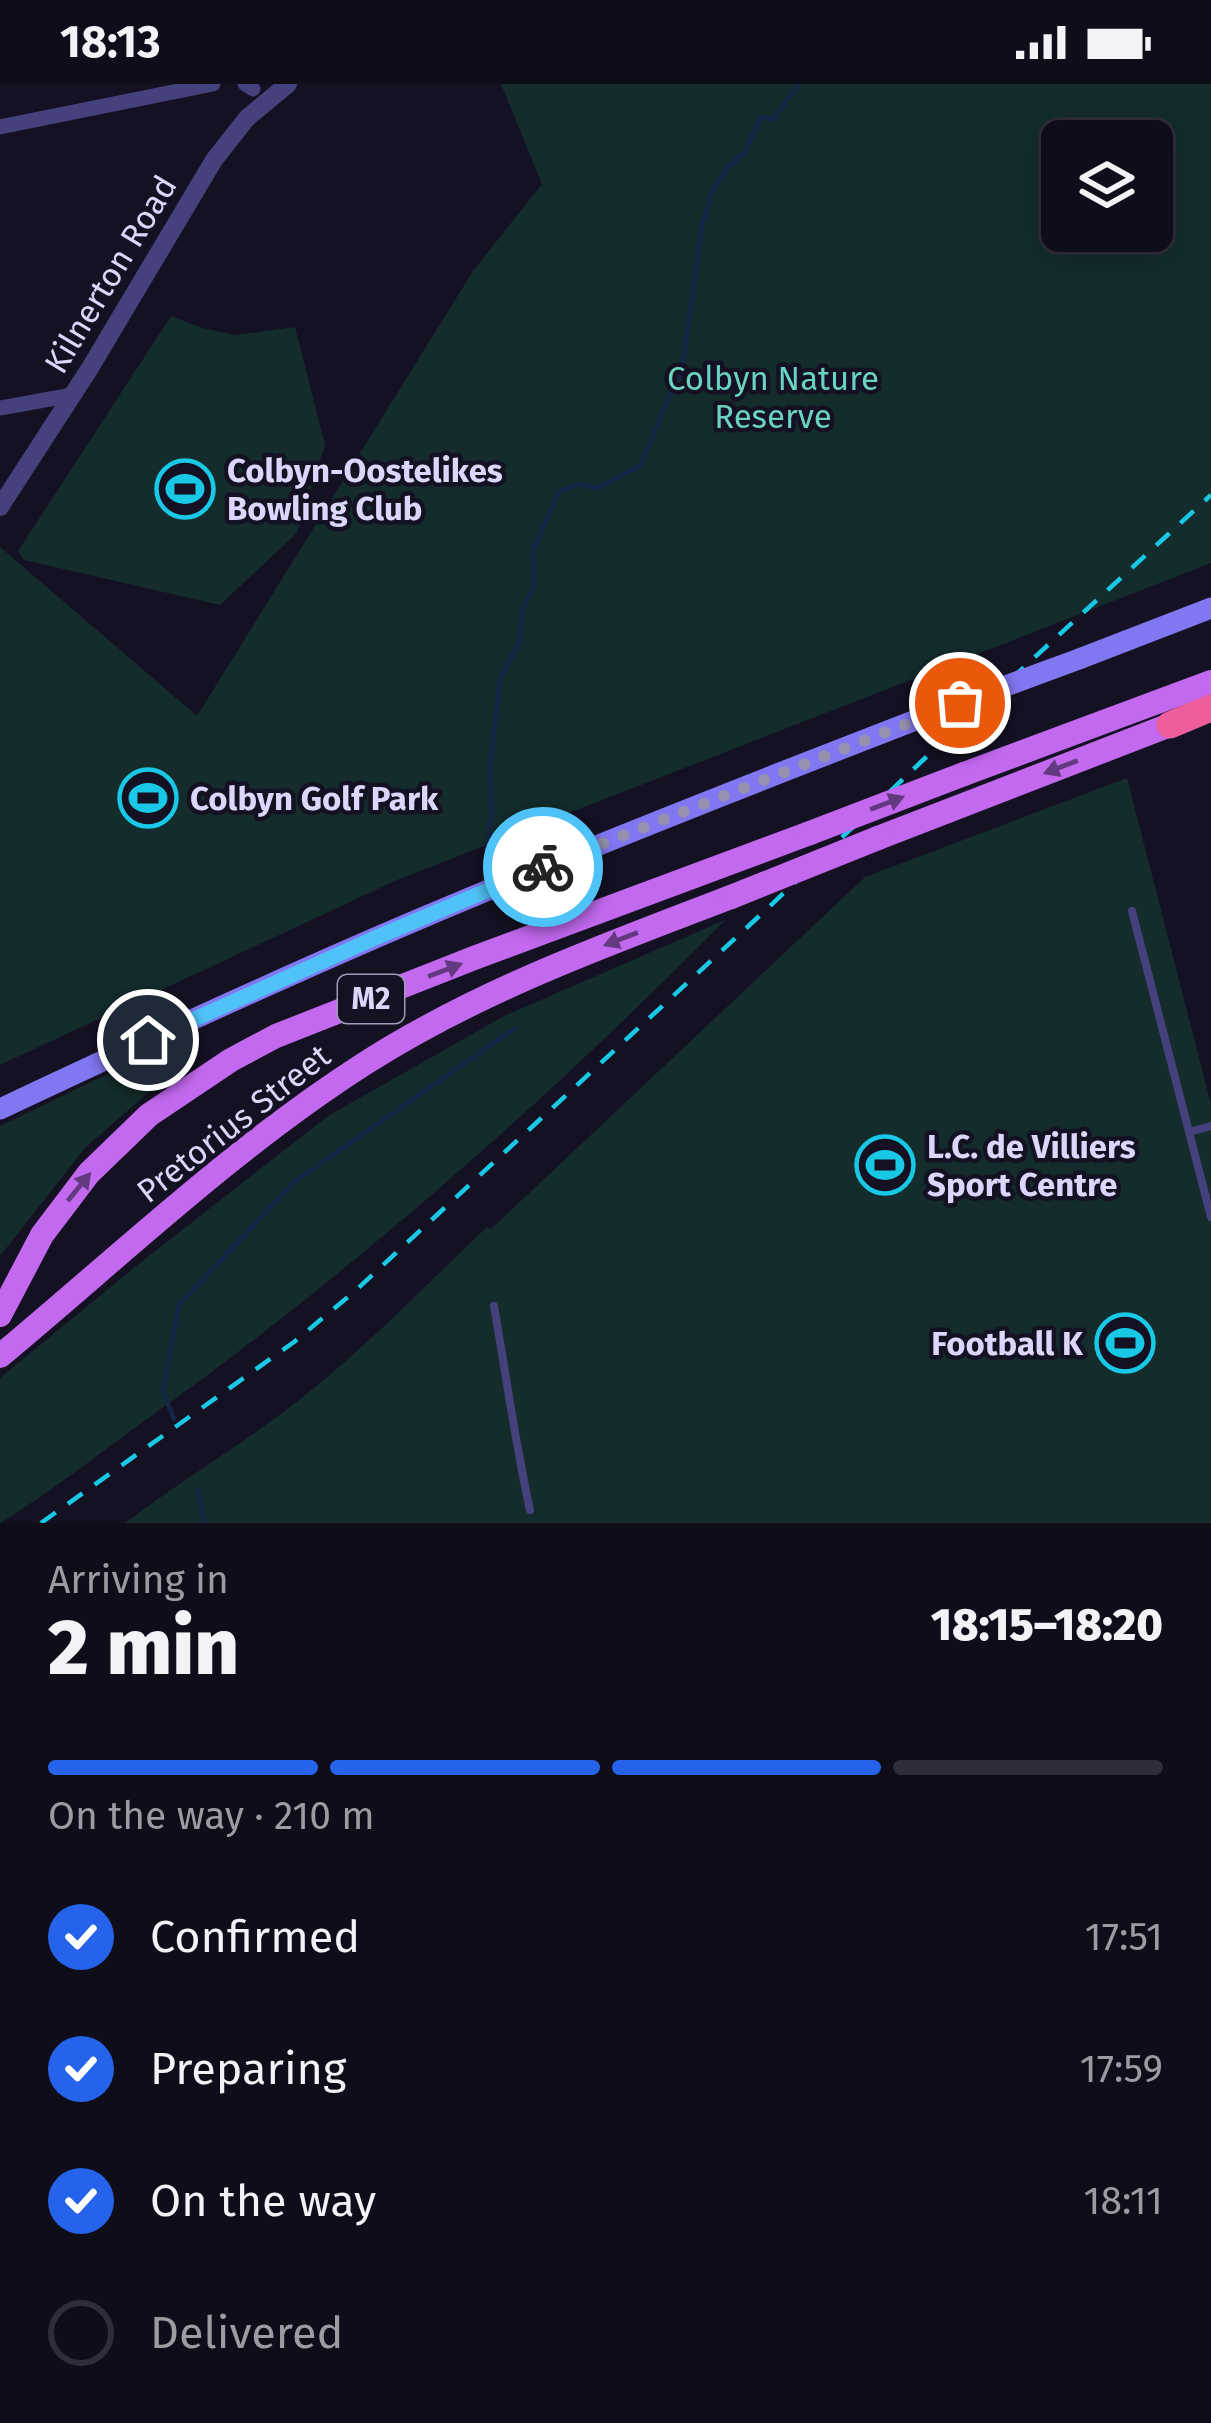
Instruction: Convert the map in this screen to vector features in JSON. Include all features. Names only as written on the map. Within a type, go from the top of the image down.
[{"type":"highway","points":[[1170,725],[1211,710]]},
{"type":"main road","points":[[0,1109],[412,922],[671,815],[1211,608]]},
{"type":"main road","name":"M2","points":[[0,1315],[42,1235],[118,1143],[149,1115],[276,1036],[1211,682]]},
{"type":"main road","name":"Pretorius Street","points":[[0,1356],[182,1200],[295,1112],[432,1025],[587,952],[1170,725]]},
{"type":"street","points":[[0,127],[213,84]]},
{"type":"street","name":"Kilnerton Road","points":[[0,507],[214,160],[248,118],[287,84]]},
{"type":"street","points":[[0,408],[72,395]]},
{"type":"lane","points":[[1132,911],[1211,1217]]},
{"type":"lane","points":[[1189,1132],[1211,1126]]},
{"type":"lane","points":[[494,1306],[514,1442],[530,1510]]},
{"type":"green space","name":"Colbyn Nature Reserve","points":[[501,84],[1211,84],[1211,563],[397,880],[0,1065],[0,547],[197,716],[473,271],[542,184]]},
{"type":"green space","name":"Colbyn-Oostelikes Bowling Club","points":[[171,316],[235,335],[295,327],[325,445],[297,533],[220,605],[24,560],[18,551]]},
{"type":"green space","name":"L.C. de Villiers Sport Centre","points":[[1127,778],[1211,1104],[1211,1523],[125,1523],[302,1398],[347,1360],[865,877]]},
{"type":"green space","points":[[725,920],[519,1118],[375,1243],[226,1361],[0,1523],[0,1378],[328,1116],[504,1016]]},
{"type":"green space","points":[[161,1048],[174,1070],[85,1148],[0,1256],[0,1126]]},
{"type":"waterway","points":[[486,850],[500,679],[520,641],[522,610],[534,586],[533,550],[559,492],[578,484],[598,488],[640,466],[683,364],[702,225],[712,192],[727,168],[745,152],[761,117],[774,119],[798,84]]},
{"type":"waterway","points":[[174,1419],[163,1391],[179,1305],[294,1182],[514,1029]]},
{"type":"waterway","points":[[198,1490],[204,1523]]},
{"type":"railway","points":[[41,1523],[294,1342],[355,1291],[1211,495]]},
{"type":"way so far","points":[[543,867],[960,703]]},
{"type":"place","name":"Colbyn-Oostelikes Bowling Club","points":[[185,489]]},
{"type":"place","name":"Colbyn Golf Park","points":[[148,798]]},
{"type":"place","name":"L.C. de Villiers Sport Centre","points":[[885,1165]]},
{"type":"place","name":"Football K","points":[[1125,1343]]},
{"type":"route","points":[[148,1040],[543,867]]}]
